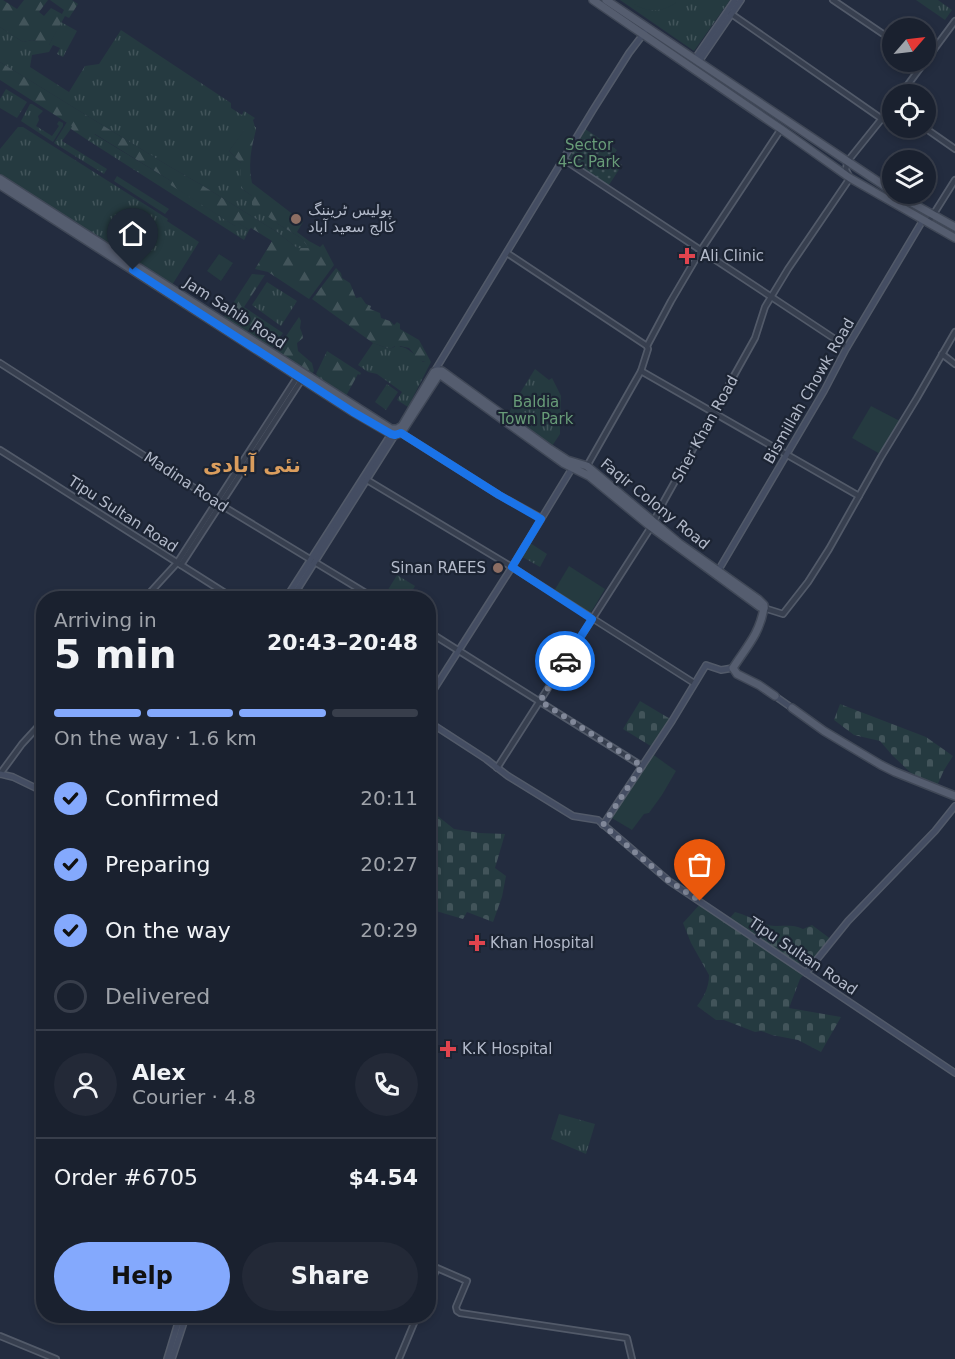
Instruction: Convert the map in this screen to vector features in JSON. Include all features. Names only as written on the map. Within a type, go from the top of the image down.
[{"type":"main road","points":[[593,0],[850,178],[955,238]]},
{"type":"main road","points":[[606,0],[882,184]]},
{"type":"main road","points":[[729,13],[735,0]]},
{"type":"main road","points":[[692,68],[729,13],[741,0]]},
{"type":"main road","points":[[296,591],[396,434],[434,381],[453,344],[563,159],[642,34],[649,29]]},
{"type":"main road","name":"Jam Sahib Road","points":[[0,179],[301,375],[353,412],[396,434]]},
{"type":"main road","name":"Jam Sahib Road","points":[[0,186],[301,375],[394,430],[402,426],[438,373]]},
{"type":"main road","points":[[915,204],[955,227]]},
{"type":"main road","name":"Bismillah Chowk Road","points":[[717,572],[824,391],[847,347],[926,221]]},
{"type":"main road","name":"Faqir Colony Road","points":[[438,373],[530,440],[589,476],[764,608]]},
{"type":"main road","points":[[291,591],[396,434]]},
{"type":"main road","name":"Faqir Colony Road","points":[[573,466],[582,464],[587,466],[652,525]]},
{"type":"main road","points":[[436,686],[573,466]]},
{"type":"main road","points":[[603,825],[672,721],[705,665],[721,670],[733,668],[754,638],[761,623],[764,608]]},
{"type":"main road","points":[[733,668],[737,674],[759,685],[824,731],[881,765],[955,796]]},
{"type":"main road","name":"Tipu Sultan Road","points":[[436,727],[573,816],[598,820],[669,881],[955,1073]]},
{"type":"main road","points":[[0,774],[13,777],[36,788]]},
{"type":"main road","points":[[806,973],[848,921],[935,831],[955,806]]},
{"type":"main road","points":[[167,1359],[178,1323]]},
{"type":"main road","points":[[172,1359],[184,1323]]},
{"type":"street","points":[[833,0],[882,33]]},
{"type":"street","points":[[729,13],[882,119],[847,162],[846,170],[850,178]]},
{"type":"street","points":[[936,47],[955,21]]},
{"type":"street","points":[[581,473],[641,371],[647,346],[671,301],[701,250],[781,129]]},
{"type":"street","points":[[936,136],[955,149]]},
{"type":"street","points":[[563,159],[847,347]]},
{"type":"street","name":"Sher Khan Road","points":[[497,768],[652,525],[755,339],[765,307],[850,178]]},
{"type":"street","points":[[926,221],[955,180]]},
{"type":"street","points":[[507,253],[647,346]]},
{"type":"street","points":[[764,608],[780,614],[785,612],[808,582],[881,457],[918,399],[955,332]]},
{"type":"street","points":[[942,354],[955,364]]},
{"type":"street","name":"Madina Road","points":[[0,363],[219,503],[362,591]]},
{"type":"street","points":[[641,371],[859,496]]},
{"type":"street","points":[[152,591],[179,564],[301,375]]},
{"type":"street","points":[[396,434],[541,519]]},
{"type":"street","name":"Tipu Sultan Road","points":[[0,450],[222,591]]},
{"type":"street","points":[[367,480],[512,567],[694,683]]},
{"type":"street","points":[[436,636],[642,766]]},
{"type":"street","points":[[0,774],[36,729]]},
{"type":"street","points":[[436,1270],[437,1268],[467,1281],[456,1307],[460,1313],[627,1338],[632,1359]]},
{"type":"street","points":[[399,1359],[414,1323]]},
{"type":"street","points":[[0,1336],[56,1359]]},
{"type":"green space","points":[[0,0],[17,9],[24,0],[48,0],[39,12],[44,16],[51,8],[62,14],[64,10],[50,0],[72,0],[78,4],[69,18],[65,16],[49,45],[46,45],[32,40],[23,42],[0,27]]},
{"type":"green space","points":[[620,0],[730,0],[694,51]]},
{"type":"green space","points":[[630,0],[679,0],[668,7],[648,10],[635,5]]},
{"type":"green space","points":[[916,0],[938,0],[952,10],[945,20]]},
{"type":"green space","points":[[61,22],[77,31],[63,57],[57,54],[60,48],[53,45],[49,52],[32,55],[30,67],[69,92],[85,66],[99,64],[121,30],[231,103],[231,108],[242,115],[244,111],[255,118],[253,120],[256,130],[248,126],[229,151],[241,163],[241,188],[252,196],[278,224],[301,238],[310,248],[297,248],[277,232],[0,62],[0,27],[23,42],[32,40],[49,45]]},
{"type":"green space","points":[[0,62],[277,232],[297,248],[309,248],[301,238],[252,205],[252,196],[241,188],[241,163],[229,151],[248,125],[256,130],[250,169],[252,183],[303,222],[297,232],[320,247],[323,244],[334,265],[309,299],[268,272],[255,269],[272,241],[251,228],[249,230],[238,223],[235,226],[169,184],[171,181],[95,134],[89,141],[71,129],[72,126],[0,80]]},
{"type":"green space","points":[[6,89],[27,102],[17,118],[0,108],[0,99]]},
{"type":"green space","points":[[30,104],[43,111],[38,116],[36,126],[52,136],[59,126],[57,124],[59,121],[63,123],[53,142],[21,121]]},
{"type":"green space","points":[[67,122],[73,126],[62,141],[107,169],[104,174],[54,143]]},
{"type":"green space","points":[[18,127],[23,127],[168,219],[167,221],[199,242],[172,285],[0,175],[0,149]]},
{"type":"green space","name":"Sector 4-C Park","points":[[582,127],[617,150],[612,158],[622,165],[607,188],[563,159]]},
{"type":"green space","points":[[94,134],[171,181],[170,184],[235,226],[237,222],[249,230],[244,240],[89,141]]},
{"type":"green space","points":[[117,176],[169,209],[165,214],[114,181]]},
{"type":"green space","points":[[219,254],[233,263],[221,281],[207,271]]},
{"type":"green space","points":[[336,268],[342,278],[350,283],[356,298],[361,297],[366,304],[371,306],[370,309],[380,313],[381,318],[394,325],[397,322],[400,324],[400,329],[419,340],[431,362],[422,361],[416,356],[414,359],[412,357],[414,354],[409,348],[400,346],[397,351],[394,349],[395,346],[390,349],[373,343],[312,299]]},
{"type":"green space","points":[[252,274],[265,275],[244,307],[283,333],[272,348],[249,334],[250,331],[247,332],[224,317]]},
{"type":"green space","points":[[267,282],[297,301],[281,326],[252,305]]},
{"type":"green space","points":[[299,317],[303,338],[297,343],[298,351],[312,363],[314,371],[312,374],[276,351]]},
{"type":"green space","points":[[373,343],[390,349],[404,347],[423,362],[431,362],[408,407],[397,400],[402,392],[377,374],[368,372],[358,365]]},
{"type":"green space","points":[[327,351],[361,373],[358,374],[346,396],[316,377]]},
{"type":"green space","name":"Baldia Town Park","points":[[535,369],[549,380],[552,378],[561,396],[560,434],[550,449],[506,418]]},
{"type":"green space","points":[[387,384],[398,392],[386,410],[375,402]]},
{"type":"green space","points":[[871,406],[900,421],[880,454],[852,438]]},
{"type":"green space","points":[[527,541],[547,554],[540,567],[519,555]]},
{"type":"green space","points":[[569,566],[605,589],[590,614],[554,591]]},
{"type":"green space","points":[[397,575],[415,586],[412,591],[387,591]]},
{"type":"green space","points":[[640,701],[672,720],[654,748],[623,729]]},
{"type":"green space","points":[[840,704],[926,737],[953,756],[937,786],[912,774],[880,741],[854,735],[834,720]]},
{"type":"green space","points":[[651,753],[676,771],[649,813],[644,814],[632,830],[610,817]]},
{"type":"green space","points":[[436,815],[454,829],[505,834],[495,868],[506,876],[502,897],[493,922],[467,912],[463,919],[436,911]]},
{"type":"green space","points":[[702,902],[729,919],[735,912],[772,926],[794,926],[803,929],[812,925],[832,940],[812,966],[803,959],[797,966],[806,972],[800,979],[789,1008],[841,1017],[821,1052],[798,1040],[761,1031],[755,1032],[724,1020],[716,1020],[697,1006],[706,992],[709,975],[683,923]]},
{"type":"green space","points":[[559,1114],[595,1124],[586,1154],[551,1139]]},
{"type":"way so far","points":[[565,661],[540,701],[642,766],[603,825],[669,881],[700,901]]},
{"type":"place","name":"پولیس ٹریننگ کالج سعید آباد","points":[[296,219]]},
{"type":"place","name":"Ali Clinic","points":[[687,256]]},
{"type":"place","name":"Sinan RAEES","points":[[498,568]]},
{"type":"place","name":"Khan Hospital","points":[[477,943]]},
{"type":"place","name":"K.K Hospital","points":[[448,1049]]},
{"type":"district","name":"نئی آبادی","points":[[252,465]]},
{"type":"route","points":[[133,270],[353,412],[391,434],[401,433],[541,519],[512,567],[592,619],[565,661]]}]
